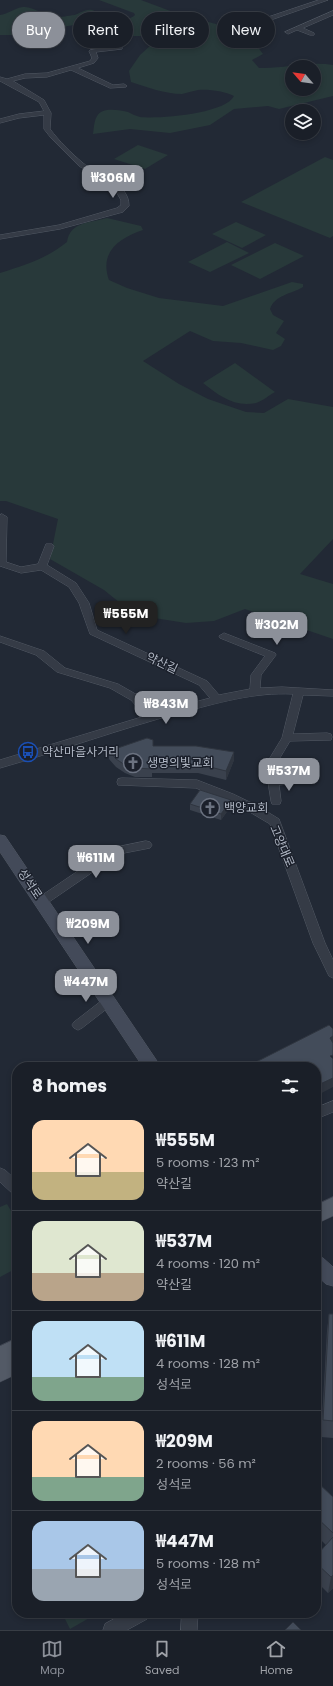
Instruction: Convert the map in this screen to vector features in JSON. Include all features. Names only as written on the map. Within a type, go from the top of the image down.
[{"type":"main road","points":[[321,1201],[333,1196]]},
{"type":"main road","points":[[321,1212],[333,1206]]},
{"type":"main road","points":[[0,1357],[12,1351]]},
{"type":"main road","points":[[0,1372],[12,1366]]},
{"type":"street","points":[[301,0],[333,8]]},
{"type":"street","points":[[275,17],[325,0]]},
{"type":"street","points":[[288,32],[333,13]]},
{"type":"street","points":[[297,28],[312,34]]},
{"type":"street","points":[[7,81],[25,76],[47,75],[72,68],[92,62],[95,58],[92,51],[120,48]]},
{"type":"street","points":[[72,68],[112,87],[124,86]]},
{"type":"street","points":[[0,79],[7,81],[42,101],[48,113],[47,129],[53,137],[81,165],[117,187],[125,200],[125,206],[120,210],[60,227],[0,237]]},
{"type":"street","points":[[0,122],[20,116],[48,113]]},
{"type":"street","points":[[2,517],[1,563],[14,570],[29,571],[42,566],[49,546]]},
{"type":"street","name":"약산길","points":[[42,566],[73,585],[84,603],[93,632],[204,683],[217,699]]},
{"type":"street","points":[[224,636],[271,655],[256,676],[255,691]]},
{"type":"street","points":[[0,639],[40,653],[60,670],[114,686],[135,698],[152,717]]},
{"type":"street","points":[[0,764],[152,717],[217,699],[255,691],[333,693]]},
{"type":"street","points":[[276,801],[273,782],[273,761],[287,738],[299,691]]},
{"type":"street","points":[[287,738],[327,737]]},
{"type":"street","points":[[273,782],[304,779]]},
{"type":"street","name":"고양대로","points":[[122,782],[197,784],[229,797],[274,822],[333,973]]},
{"type":"street","name":"성석로","points":[[0,840],[149,1062]]},
{"type":"street","points":[[42,901],[116,851],[146,845]]},
{"type":"street","points":[[78,1025],[109,1002]]},
{"type":"street","points":[[321,1112],[333,1106]]},
{"type":"street","points":[[0,1174],[12,1185]]},
{"type":"street","points":[[321,1268],[333,1278]]},
{"type":"street","points":[[111,1630],[132,1618]]},
{"type":"street","points":[[189,1630],[190,1618]]},
{"type":"shaded area","points":[[99,0],[141,0],[173,12],[141,12],[141,36],[133,36],[133,16],[135,15],[133,12]]},
{"type":"shaded area","points":[[23,7],[31,8],[40,12],[12,12],[12,35],[0,35],[0,15]]},
{"type":"shaded area","points":[[87,10],[96,12],[82,12]]},
{"type":"shaded area","points":[[73,15],[73,25],[65,26],[65,16]]},
{"type":"shaded area","points":[[209,22],[217,24],[217,48],[258,48],[263,54],[252,60],[259,68],[285,66],[285,96],[321,96],[321,64],[333,65],[333,96],[300,104],[285,104],[285,108],[279,109],[268,106],[234,109],[210,125],[170,133],[130,129],[93,134],[97,116],[104,111],[110,110],[128,112],[140,117],[176,116],[218,107],[228,102],[234,96],[207,90],[198,90],[182,94],[169,93],[131,82],[129,71],[140,55],[148,48],[209,48]]},
{"type":"shaded area","points":[[138,145],[168,155],[145,169],[114,159]]},
{"type":"shaded area","points":[[325,157],[333,160],[333,236],[330,238],[241,202]]},
{"type":"shaded area","points":[[107,218],[141,226],[143,230],[126,237],[113,248],[109,254],[107,270],[109,280],[127,288],[159,298],[223,306],[292,282],[303,284],[303,287],[284,295],[272,304],[270,309],[273,315],[284,321],[276,333],[285,339],[281,346],[273,350],[241,343],[213,341],[190,331],[143,361],[179,384],[208,399],[246,412],[264,413],[288,399],[333,407],[333,539],[300,574],[333,584],[333,639],[245,609],[214,621],[186,623],[135,615],[104,590],[50,559],[58,519],[6,501],[0,501],[0,273],[27,264],[51,253],[67,242],[72,230],[77,226]]},
{"type":"shaded area","points":[[236,222],[266,235],[242,248],[212,234]]},
{"type":"shaded area","points":[[227,242],[249,253],[210,272],[188,262]]},
{"type":"shaded area","points":[[275,243],[304,256],[260,279],[231,265]]},
{"type":"shaded area","points":[[235,363],[275,392],[256,403],[241,404],[221,396],[203,383]]},
{"type":"shaded area","points":[[7,1204],[12,1212],[12,1271],[0,1277],[0,1207]]},
{"type":"shaded area","points":[[64,1618],[89,1618],[70,1629]]},
{"type":"building","points":[[147,738],[153,740],[153,746],[196,746],[234,752],[226,771],[198,764],[152,765],[152,769],[135,768],[125,765],[116,759],[109,751]]},
{"type":"building","points":[[200,790],[231,800],[221,814],[190,804]]},
{"type":"building","points":[[329,1025],[333,1029],[333,1036],[330,1038],[333,1043],[333,1055],[330,1056],[333,1059],[333,1078],[321,1084],[321,1062],[256,1062]]},
{"type":"building","points":[[329,1314],[333,1314],[333,1421],[323,1420]]},
{"type":"building","points":[[321,1486],[333,1497],[333,1533],[321,1522]]},
{"type":"building","points":[[333,1537],[333,1575],[331,1577],[321,1568],[321,1550]]},
{"type":"building","points":[[293,1622],[301,1630],[285,1630]]},
{"type":"place","name":"약산마을사거리","points":[[28,752]]},
{"type":"place","name":"생명의빛교회","points":[[133,763]]},
{"type":"place","name":"백양교회","points":[[210,808]]}]
